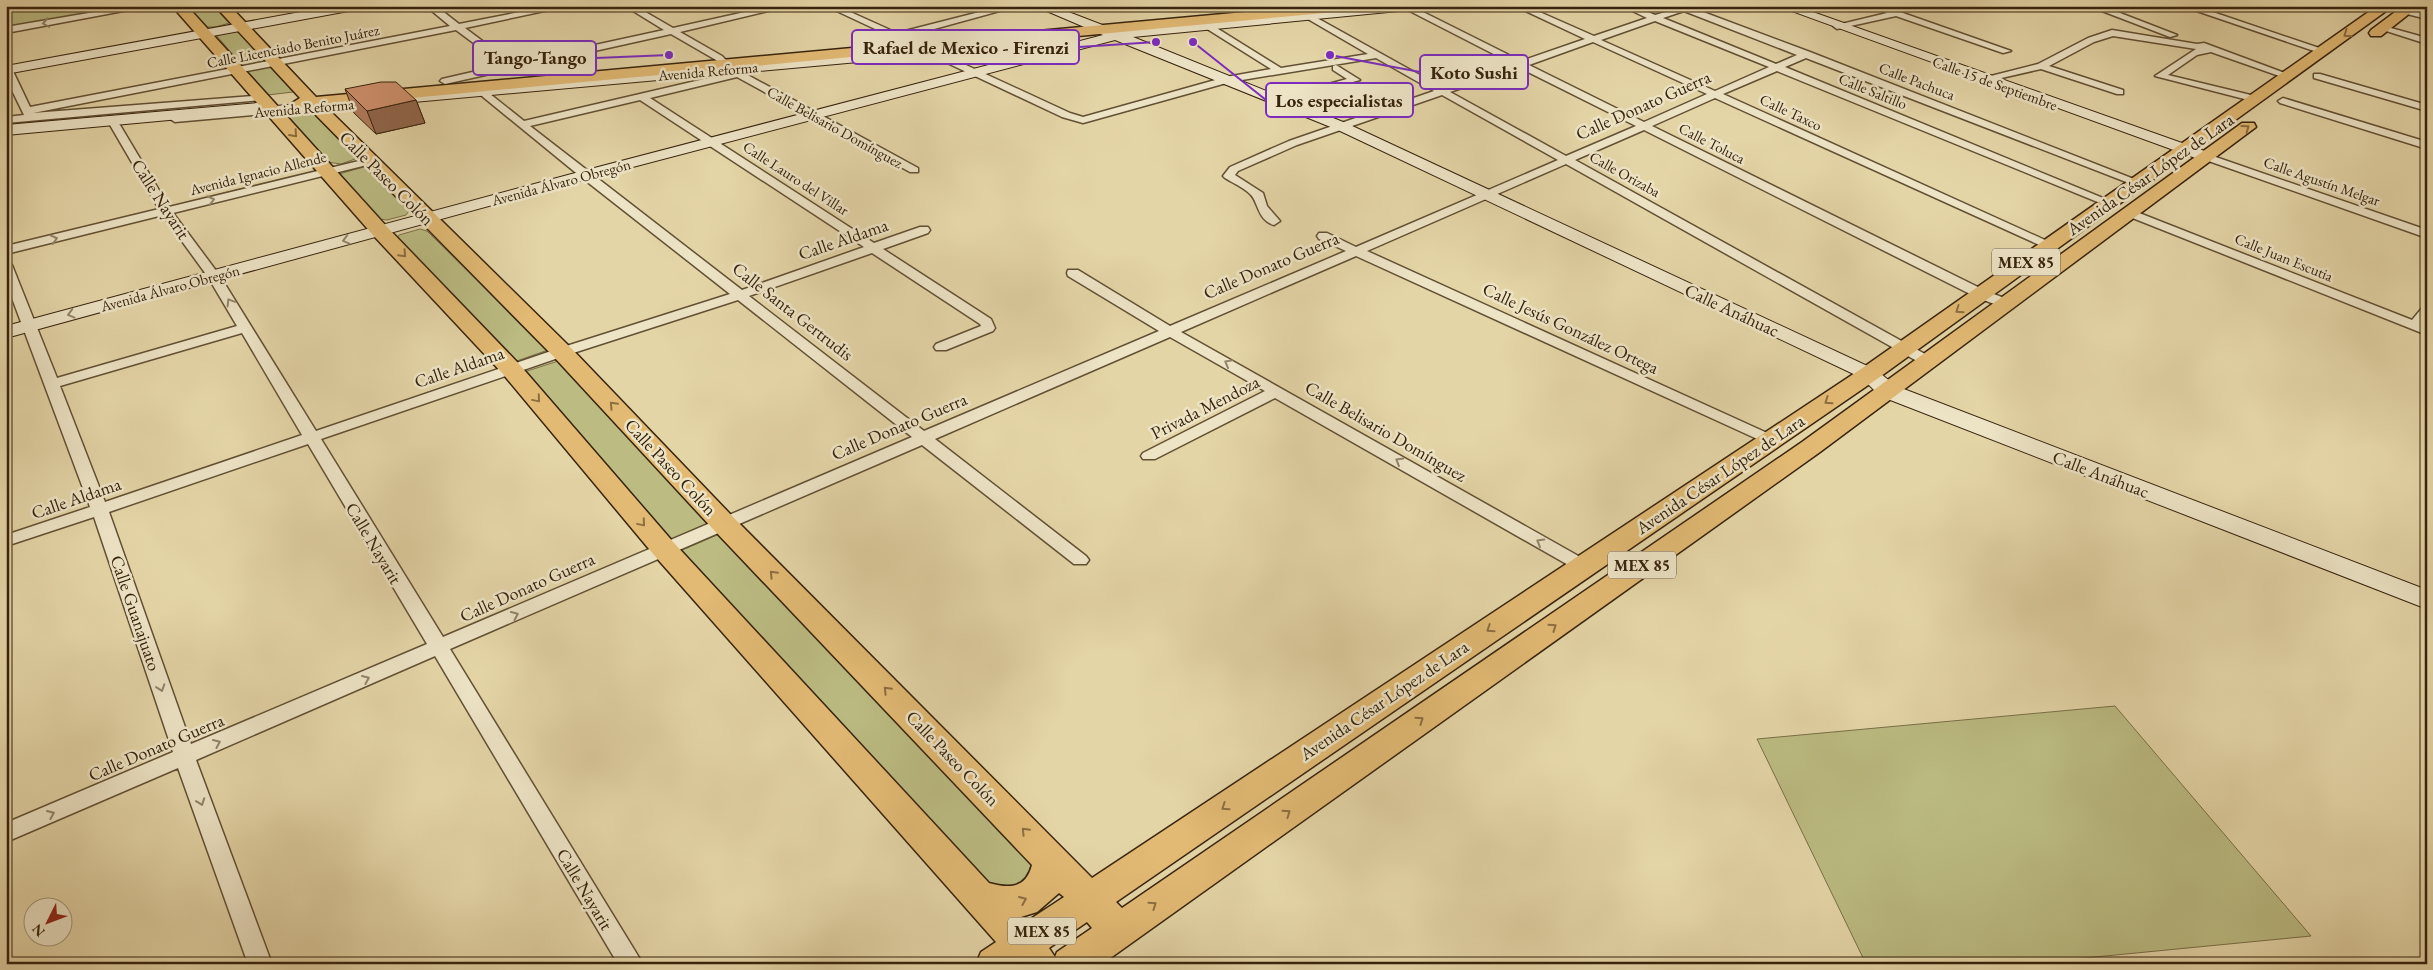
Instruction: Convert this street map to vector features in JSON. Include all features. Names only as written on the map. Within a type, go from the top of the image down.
[{"type":"main road","name":"Calle Paseo Colón","points":[[179,6],[238,71],[288,101],[371,162],[562,352],[723,523],[1090,898],[1119,930]]},
{"type":"main road","name":"Calle Paseo Colón","points":[[222,6],[276,63],[288,101],[328,172],[380,231],[511,369],[664,549],[756,648],[976,895],[1018,958]]},
{"type":"main road","name":"Avenida Reforma","points":[[1100,29],[1269,10],[1357,6]]},
{"type":"main road","name":"Avenida César López de Lara","points":[[1071,964],[1917,356],[2007,304],[2119,208],[2195,153],[2256,99],[2386,6]]},
{"type":"main road","points":[[2361,44],[2409,8]]},
{"type":"main road","points":[[1269,10],[1307,10]]},
{"type":"main road","name":"Avenida Reforma","points":[[288,101],[727,66],[900,42],[1100,29],[1307,10]]},
{"type":"main road","points":[[831,48],[900,42]]},
{"type":"main road","points":[[868,56],[900,42]]},
{"type":"main road","points":[[2270,110],[2332,65]]},
{"type":"main road","name":"Avenida César López de Lara","points":[[1917,356],[1981,294],[2050,245],[2119,208],[2138,183],[2258,119]]},
{"type":"main road","name":"Avenida César López de Lara","points":[[1018,958],[1090,898],[1771,440],[1879,383]]},
{"type":"main road","points":[[976,895],[1005,903],[1024,901],[1046,882],[1052,859]]},
{"type":"street","points":[[6,30],[146,6]]},
{"type":"street","points":[[29,115],[7,69],[354,6]]},
{"type":"street","points":[[430,6],[522,75]]},
{"type":"street","name":"Calle Licenciado Benito Juárez","points":[[29,115],[276,63],[564,6]]},
{"type":"street","name":"Calle Belisario Domínguez","points":[[629,6],[673,31],[727,66],[914,170]]},
{"type":"street","points":[[445,81],[785,6]]},
{"type":"street","points":[[830,6],[900,42],[1014,6]]},
{"type":"street","name":"Calle Anáhuac","points":[[1041,6],[1229,79],[1343,127],[1879,383],[2427,600]]},
{"type":"street","name":"Calle Toluca","points":[[1404,6],[1981,294],[2007,304]]},
{"type":"street","name":"Avenida Reforma","points":[[6,135],[115,125],[445,81],[522,75],[727,66],[868,56],[930,51],[1100,29],[1207,25],[1307,10],[1409,6]]},
{"type":"street","name":"Calle Taxco","points":[[1518,6],[1590,40],[1716,94],[2050,245]]},
{"type":"street","name":"Calle Saltillo","points":[[1626,6],[2119,208]]},
{"type":"street","name":"Calle 15 de Septiembre","points":[[1784,6],[2195,153]]},
{"type":"street","points":[[1874,6],[2006,51]]},
{"type":"street","points":[[2093,6],[2288,76]]},
{"type":"street","points":[[2186,6],[2323,51]]},
{"type":"street","name":"Calle Pachuca","points":[[1654,18],[1684,8],[2138,183]]},
{"type":"street","points":[[2409,8],[2427,17]]},
{"type":"street","name":"Calle Orizaba","points":[[1307,10],[1377,55],[1568,159],[1917,356]]},
{"type":"street","points":[[1837,26],[1895,14]]},
{"type":"street","points":[[1274,221],[1261,207],[1257,192],[1229,176],[1234,169],[1293,143],[1654,18]]},
{"type":"street","points":[[1207,25],[1280,71]]},
{"type":"street","points":[[2383,27],[2427,41]]},
{"type":"street","name":"Avenida Álvaro Obregón","points":[[6,332],[585,175],[973,73],[1100,29]]},
{"type":"street","points":[[1984,79],[2041,66],[2091,40],[2112,33],[2210,49]]},
{"type":"street","name":"Avenida Reforma","points":[[6,120],[29,115],[482,92],[727,66],[831,48]]},
{"type":"street","points":[[2210,49],[2194,53],[2160,76],[2256,99]]},
{"type":"street","points":[[930,51],[973,73],[1074,119],[1092,119],[1229,79],[1377,55]]},
{"type":"street","name":"Calle Donato Guerra","points":[[6,833],[1487,195],[1779,68],[1807,54]]},
{"type":"street","points":[[524,124],[641,96],[727,66]]},
{"type":"street","points":[[2041,66],[2120,92]]},
{"type":"street","points":[[1278,99],[1355,80],[1336,68]]},
{"type":"street","points":[[2317,76],[2427,108]]},
{"type":"street","name":"Calle Santa Gertrudis","points":[[482,92],[585,175],[1080,560]]},
{"type":"street","name":"Calle Lauro del Villar","points":[[641,96],[986,322],[988,328],[941,347]]},
{"type":"street","points":[[2283,100],[2427,146]]},
{"type":"street","name":"Avenida Reforma","points":[[6,125],[288,101]]},
{"type":"street","name":"Avenida Reforma","points":[[6,130],[288,101]]},
{"type":"street","name":"Calle Nayarit","points":[[115,125],[166,211],[214,276],[631,964]]},
{"type":"street","name":"Calle Agustín Melgar","points":[[2195,153],[2427,234]]},
{"type":"street","name":"Avenida Ignacio Allende","points":[[6,250],[371,162]]},
{"type":"street","name":"Calle Juan Escutia","points":[[2119,208],[2427,331]]},
{"type":"street","name":"Calle Aldama","points":[[6,541],[511,369],[741,295],[924,230]]},
{"type":"street","name":"Calle Jesús González Ortega","points":[[1323,236],[1771,440]]},
{"type":"street","name":"Calle Guanajuato","points":[[6,265],[100,510],[185,756],[260,964]]},
{"type":"street","name":"Calle Belisario Domínguez","points":[[1073,273],[1169,331],[1583,566]]},
{"type":"street","points":[[2414,326],[2427,311]]},
{"type":"street","points":[[52,384],[245,328]]},
{"type":"street","name":"Privada Mendoza","points":[[1149,456],[1277,391]]},
{"type":"green space","points":[[6,6],[136,6],[6,28]]},
{"type":"green space","points":[[187,6],[213,6],[229,23],[216,27],[205,27]]},
{"type":"green space","points":[[240,31],[301,91],[268,95],[216,35]]},
{"type":"green space","points":[[311,111],[355,156],[355,159],[341,164],[327,162],[286,117],[293,113]]},
{"type":"green space","points":[[367,166],[409,211],[406,215],[387,220],[379,219],[339,174]]},
{"type":"green space","points":[[420,229],[427,231],[548,350],[514,362],[397,239],[399,235]]},
{"type":"green space","points":[[558,361],[717,522],[671,542],[524,372]]},
{"type":"green space","points":[[726,531],[1025,841],[1038,876],[1009,897],[969,875],[680,551]]},
{"type":"green space","points":[[2115,706],[2311,936],[2023,964],[1866,964],[1757,739]]},
{"type":"building","points":[[381,82],[396,82],[416,100],[367,111],[345,89]]},
{"type":"place","name":"Rafael de Mexico - Firenzi","points":[[1156,42]]},
{"type":"place","name":"Los especialistas","points":[[1193,42]]},
{"type":"place","name":"Tango-Tango","points":[[669,55]]},
{"type":"place","name":"Koto Sushi","points":[[1330,55]]}]
